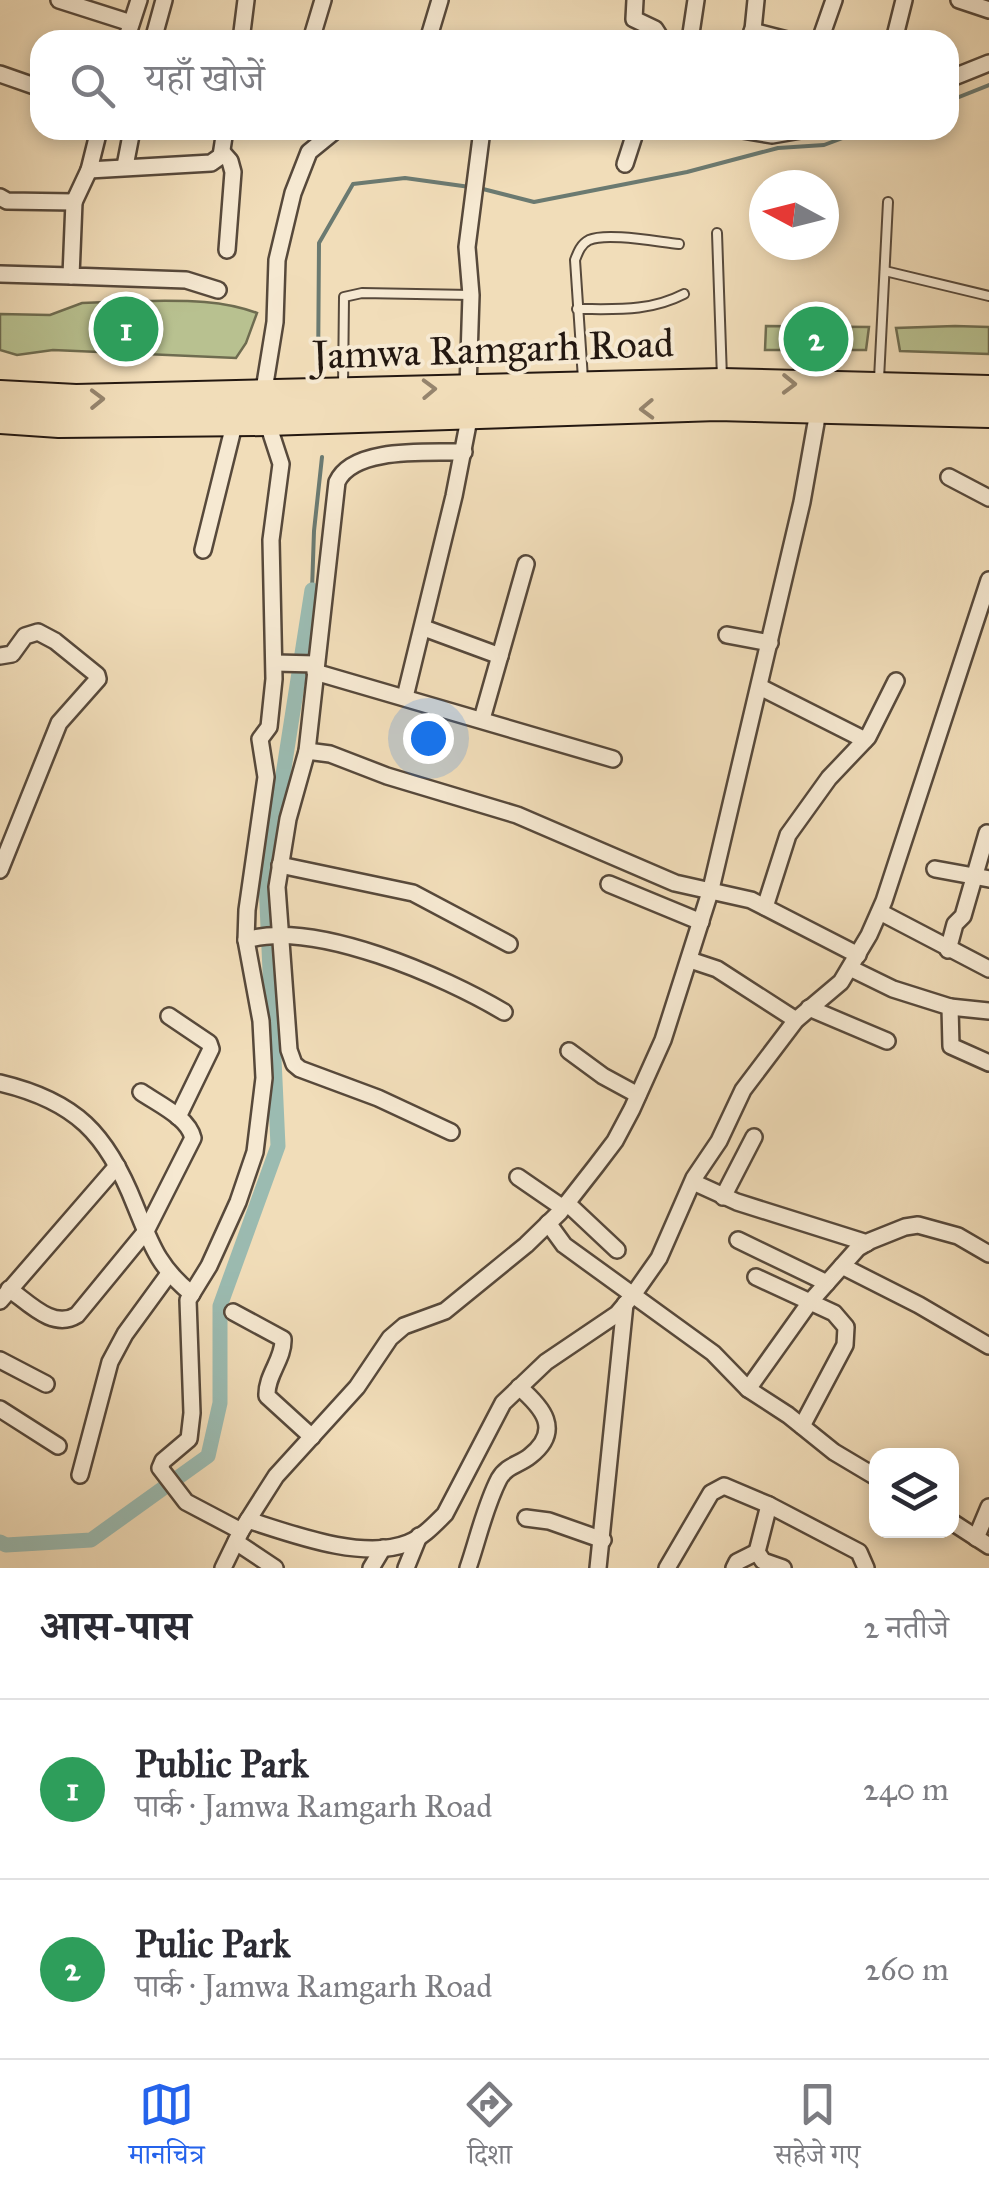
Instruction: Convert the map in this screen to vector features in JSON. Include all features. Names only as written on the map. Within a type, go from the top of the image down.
[{"type":"highway","name":"Jamwa Ramgarh Road","points":[[469,401],[583,385],[722,383],[989,413]]},
{"type":"highway","name":"Jamwa Ramgarh Road","points":[[0,396],[264,408],[337,402],[469,401],[816,406],[989,390]]},
{"type":"highway","name":"Jamwa Ramgarh Road","points":[[0,419],[235,421],[264,408]]},
{"type":"street","points":[[58,0],[124,30]]},
{"type":"street","points":[[129,30],[139,0]]},
{"type":"street","points":[[156,30],[164,0]]},
{"type":"street","points":[[242,30],[246,0]]},
{"type":"street","points":[[315,30],[323,0]]},
{"type":"street","points":[[431,30],[440,0]]},
{"type":"street","points":[[635,0],[634,19],[656,30]]},
{"type":"street","points":[[692,30],[696,0]]},
{"type":"street","points":[[753,30],[756,0]]},
{"type":"street","points":[[824,30],[834,0]]},
{"type":"street","points":[[896,30],[904,0]]},
{"type":"street","points":[[959,0],[989,10]]},
{"type":"street","points":[[959,75],[989,64]]},
{"type":"street","points":[[0,74],[30,84]]},
{"type":"street","points":[[71,276],[74,202],[89,170],[96,140]]},
{"type":"street","points":[[125,166],[130,140]]},
{"type":"street","points":[[89,170],[211,163],[222,152],[223,140]]},
{"type":"street","points":[[275,1568],[242,1531],[186,1502],[160,1468],[162,1461],[189,1439],[192,1413],[188,1300],[209,1266],[238,1202],[255,1152],[264,1078],[261,1021],[246,910],[266,777],[260,739],[269,727],[282,663],[271,540],[282,464],[264,408],[275,322],[277,260],[293,193],[309,152],[324,140]]},
{"type":"street","points":[[405,697],[464,452],[469,401],[468,247],[480,140]]},
{"type":"street","points":[[625,164],[633,140]]},
{"type":"street","points":[[222,152],[230,161],[232,172],[227,250]]},
{"type":"street","points":[[0,197],[74,202]]},
{"type":"street","points":[[0,274],[186,280],[218,290]]},
{"type":"street","points":[[223,1568],[276,1476],[357,1387],[396,1332],[456,1304],[548,1223],[615,1140],[638,1095],[663,1040],[711,889],[802,502],[816,406]]},
{"type":"street","points":[[203,550],[235,421]]},
{"type":"street","points":[[451,1132],[294,1064],[289,1050],[276,935],[280,865],[306,751],[334,499],[341,473],[359,461],[384,456],[464,452]]},
{"type":"street","points":[[949,477],[989,498]]},
{"type":"street","points":[[482,720],[526,564]]},
{"type":"street","points":[[242,1531],[290,1534],[356,1548],[383,1548],[420,1536],[444,1514],[503,1403],[546,1362],[617,1314],[629,1299],[660,1258],[693,1182],[744,1090],[796,1020],[841,982],[880,912],[989,580]]},
{"type":"street","points":[[424,628],[500,656]]},
{"type":"street","points":[[0,656],[12,654],[25,636],[38,632],[97,674],[98,679],[59,723],[0,870]]},
{"type":"street","points":[[727,635],[770,642]]},
{"type":"street","points":[[282,663],[314,667],[613,759]]},
{"type":"street","points":[[765,908],[780,856],[799,817],[865,740],[896,681]]},
{"type":"street","points":[[760,687],[865,740]]},
{"type":"street","points":[[306,751],[330,754],[387,776],[517,815],[675,882],[751,900],[854,961],[893,989],[950,1007],[989,1012]]},
{"type":"street","points":[[948,950],[955,924],[982,878],[987,833]]},
{"type":"street","points":[[280,865],[413,893],[508,944]]},
{"type":"street","points":[[935,869],[982,878]]},
{"type":"street","points":[[609,884],[701,922]]},
{"type":"street","points":[[880,912],[989,969]]},
{"type":"street","points":[[250,938],[276,935],[324,940],[411,965],[504,1012]]},
{"type":"street","points":[[690,960],[717,969],[796,1020]]},
{"type":"street","points":[[950,1007],[952,1046],[989,1063]]},
{"type":"street","points":[[809,1008],[887,1041]]},
{"type":"street","points":[[168,1016],[209,1043],[211,1050],[178,1117]]},
{"type":"street","points":[[569,1051],[638,1095]]},
{"type":"street","points":[[0,1082],[78,1115],[93,1128],[117,1166],[168,1275],[192,1294]]},
{"type":"street","points":[[117,1166],[5,1295],[52,1319],[68,1321],[77,1316],[146,1231],[193,1138],[192,1131],[178,1117],[141,1092]]},
{"type":"street","points":[[723,1196],[754,1137]]},
{"type":"street","points":[[518,1176],[565,1206],[617,1250]]},
{"type":"street","points":[[693,1182],[723,1196],[867,1243]]},
{"type":"street","points":[[548,1223],[564,1245],[629,1299],[713,1354],[748,1388],[834,1452],[869,1473]]},
{"type":"street","points":[[748,1388],[810,1302],[867,1243],[904,1226],[918,1225],[958,1236],[989,1254]]},
{"type":"street","points":[[738,1240],[827,1283]]},
{"type":"street","points":[[842,1266],[989,1346]]},
{"type":"street","points":[[80,1476],[110,1362],[124,1334],[168,1275]]},
{"type":"street","points":[[756,1277],[842,1321],[846,1337],[802,1426]]},
{"type":"street","points":[[598,1568],[605,1475],[629,1299]]},
{"type":"street","points":[[234,1312],[283,1339],[267,1381],[266,1396],[312,1437]]},
{"type":"street","points":[[0,1360],[46,1384]]},
{"type":"street","points":[[468,1568],[497,1483],[505,1470],[534,1454],[545,1436],[546,1414],[519,1386]]},
{"type":"street","points":[[0,1409],[58,1446]]},
{"type":"street","points":[[667,1568],[692,1523],[718,1488],[731,1487],[859,1552],[866,1568]]},
{"type":"street","points":[[769,1505],[757,1552],[763,1561],[783,1568]]},
{"type":"street","points":[[959,1527],[982,1542],[989,1507]]},
{"type":"street","points":[[526,1518],[550,1521],[603,1540]]},
{"type":"street","points":[[406,1568],[420,1536]]},
{"type":"street","points":[[371,1568],[383,1548]]},
{"type":"street","points":[[734,1568],[737,1562],[757,1552]]},
{"type":"lane","points":[[878,398],[888,202]]},
{"type":"lane","points":[[717,233],[722,383]]},
{"type":"lane","points":[[583,385],[575,260],[586,241],[600,238],[679,244]]},
{"type":"lane","points":[[885,270],[989,296]]},
{"type":"lane","points":[[337,402],[344,297],[362,293],[471,295]]},
{"type":"lane","points":[[577,309],[644,309],[684,294]]},
{"type":"green space","points":[[82,303],[211,303],[257,313],[236,358],[53,350],[17,355],[0,350],[0,314],[50,315]]},
{"type":"green space","points":[[766,326],[869,327],[866,350],[765,350]]},
{"type":"green space","points":[[989,327],[989,354],[900,351],[896,328]]},
{"type":"waterway","points":[[959,97],[989,85]]},
{"type":"waterway","points":[[479,188],[534,202],[687,172],[778,148],[824,145],[837,140]]},
{"type":"waterway","points":[[318,378],[319,243],[353,184],[405,178],[470,187]]},
{"type":"waterway","points":[[312,590],[322,457]]},
{"type":"waterway","points":[[0,1542],[6,1545],[91,1540],[208,1456],[220,1403],[220,1306],[278,1146],[266,883],[312,590]]},
{"type":"place","name":"Public Park","points":[[126,329]]},
{"type":"place","name":"Pulic Park","points":[[816,339]]}]
